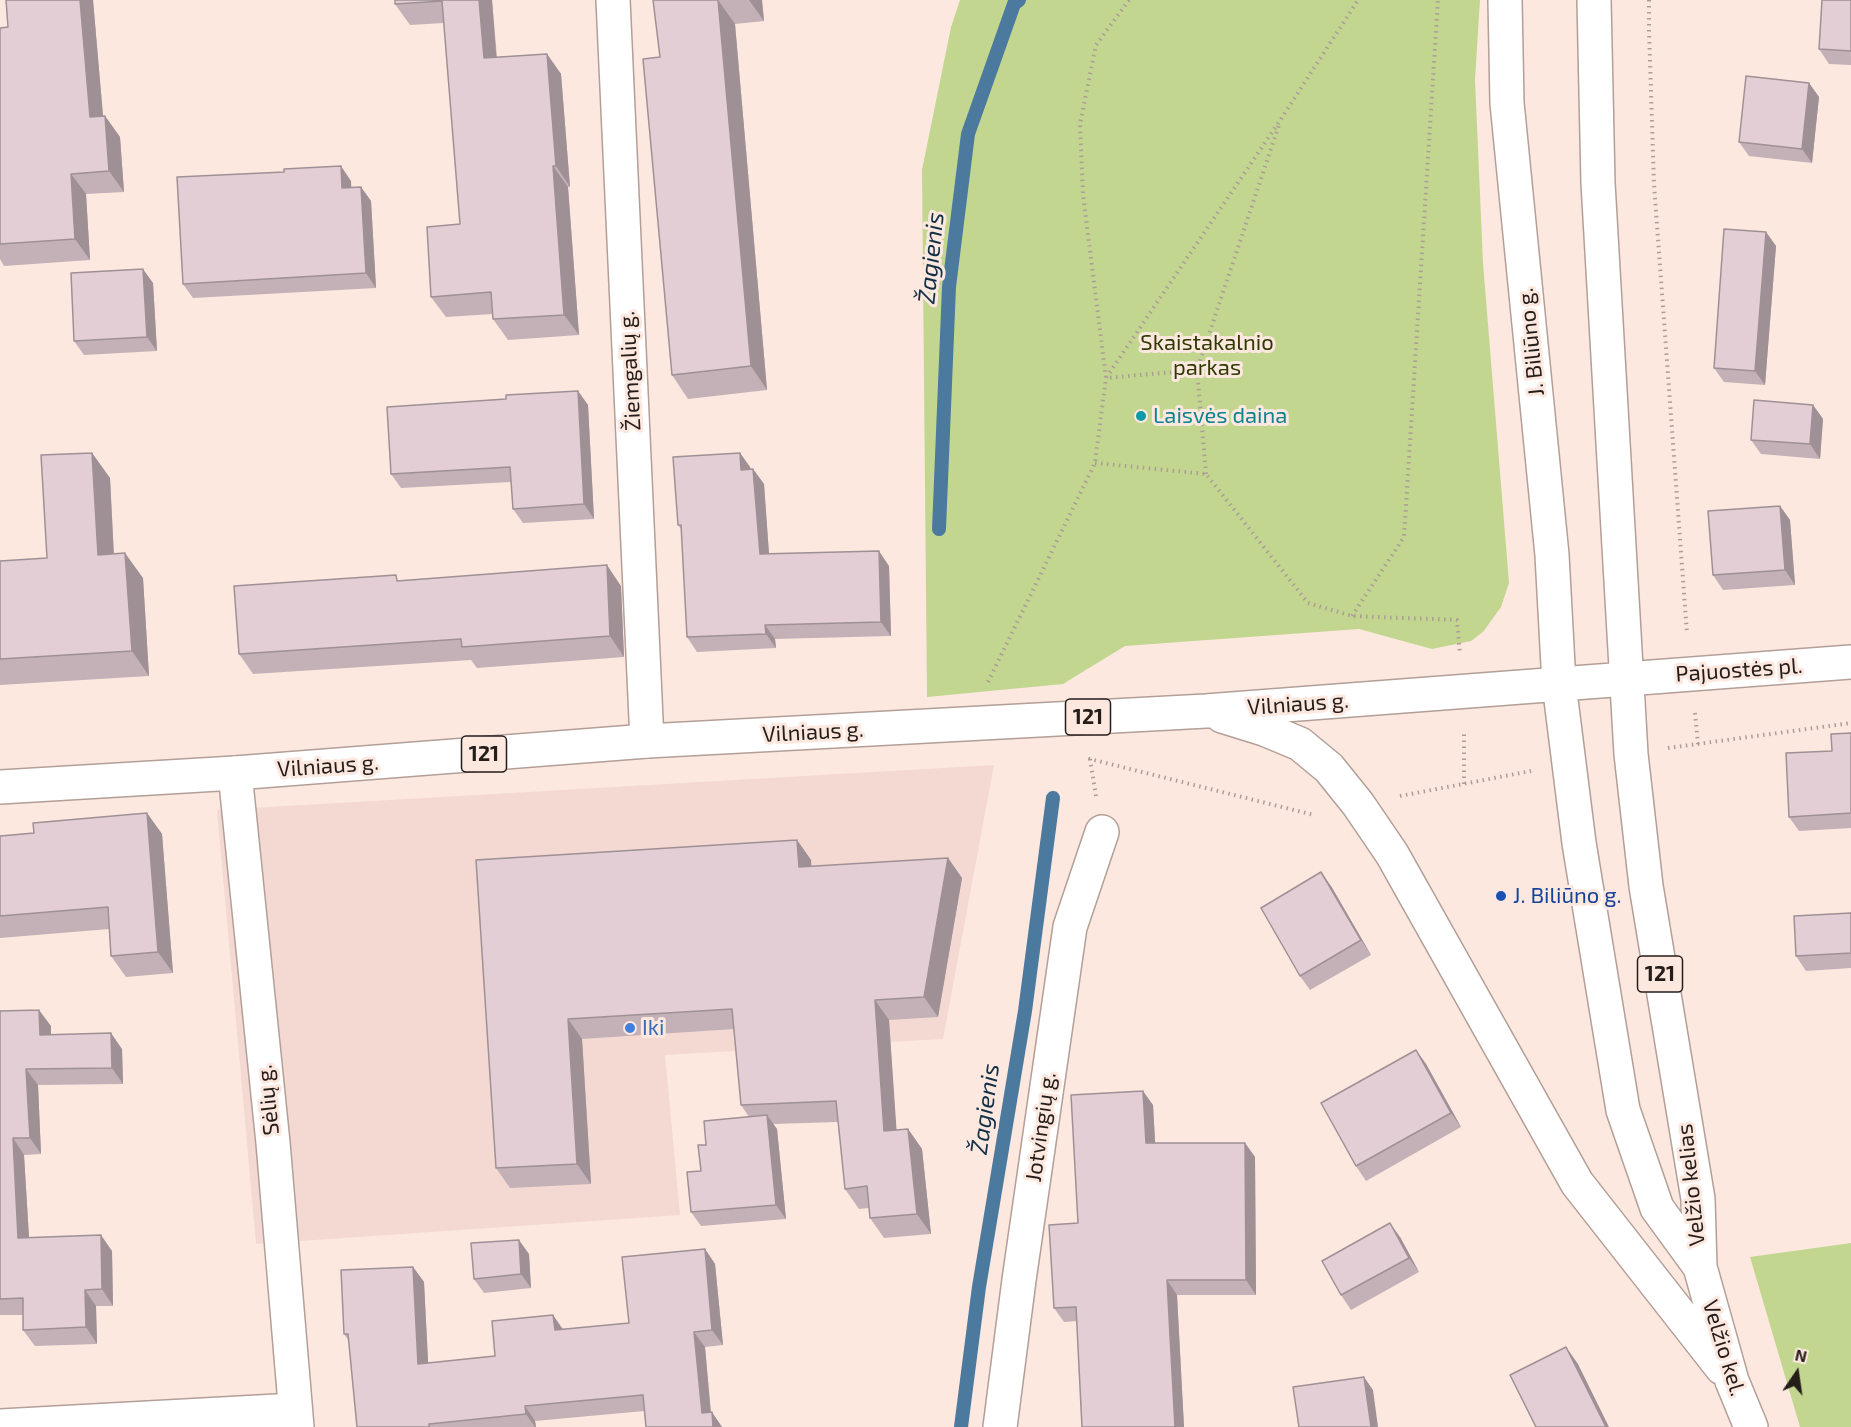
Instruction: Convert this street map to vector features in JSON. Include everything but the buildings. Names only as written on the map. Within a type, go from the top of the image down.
[{"type":"main road","name":"Žiemgalių g.","points":[[613,0],[646,741]]},
{"type":"main road","name":"J. Biliūno g.","points":[[1505,0],[1507,103],[1552,555],[1559,684]]},
{"type":"main road","points":[[1593,0],[1598,183],[1626,679]]},
{"type":"main road","name":"Pajuostės pl.","points":[[1626,679],[1851,662]]},
{"type":"main road","name":"Vilniaus g.","points":[[0,787],[235,773],[646,741],[1206,711],[1626,679]]},
{"type":"main road","name":"Velžio kelias","points":[[1626,679],[1631,754],[1646,886],[1698,1199],[1700,1267]]},
{"type":"main road","name":"Velžio kelias","points":[[1559,684],[1579,843],[1623,1110],[1658,1208],[1700,1267]]},
{"type":"main road","points":[[1206,711],[1264,729],[1300,744],[1329,768],[1358,804],[1392,854],[1577,1183],[1732,1381]]},
{"type":"main road","name":"Sėlių g.","points":[[235,773],[273,1143],[296,1419]]},
{"type":"main road","name":"Jotvingių g.","points":[[1000,1427],[1070,927],[1102,832]]},
{"type":"main road","name":"Velžio kel.","points":[[1700,1267],[1732,1381],[1751,1427]]},
{"type":"main road","points":[[0,1426],[296,1419]]},
{"type":"path","points":[[969,723],[1095,463],[1106,378],[1083,195],[1080,124],[1095,45],[1129,0]]},
{"type":"path","points":[[1106,378],[1358,0]]},
{"type":"path","points":[[1281,118],[1197,370],[1206,474],[1308,603],[1352,616],[1404,537],[1438,0]]},
{"type":"path","points":[[1649,0],[1654,184],[1690,674],[1698,744]]},
{"type":"path","points":[[1106,378],[1197,370]]},
{"type":"path","points":[[1095,463],[1206,474]]},
{"type":"path","points":[[1090,759],[1321,817],[1358,804],[1464,784]]},
{"type":"shaded area","points":[[994,765],[943,1039],[665,1055],[680,1215],[256,1244],[217,810]]},
{"type":"green space","name":"Skaistakalnio parkas","points":[[960,0],[1480,0],[1475,80],[1483,263],[1509,583],[1501,607],[1483,632],[1471,641],[1432,649],[1359,629],[1125,646],[1063,684],[927,697],[922,170],[951,27]]},
{"type":"green space","points":[[1851,1243],[1851,1427],[1800,1427],[1750,1257]]},
{"type":"waterway","name":"Žagienis","points":[[939,529],[949,287],[968,134],[1014,4],[1019,0]]},
{"type":"waterway","name":"Žagienis","points":[[961,1427],[979,1287],[1025,1011],[1053,798]]},
{"type":"place","name":"Laisvės daina","points":[[1141,416]]},
{"type":"place","name":"J. Biliūno g.","points":[[1501,896]]},
{"type":"place","name":"Iki","points":[[630,1028]]}]
